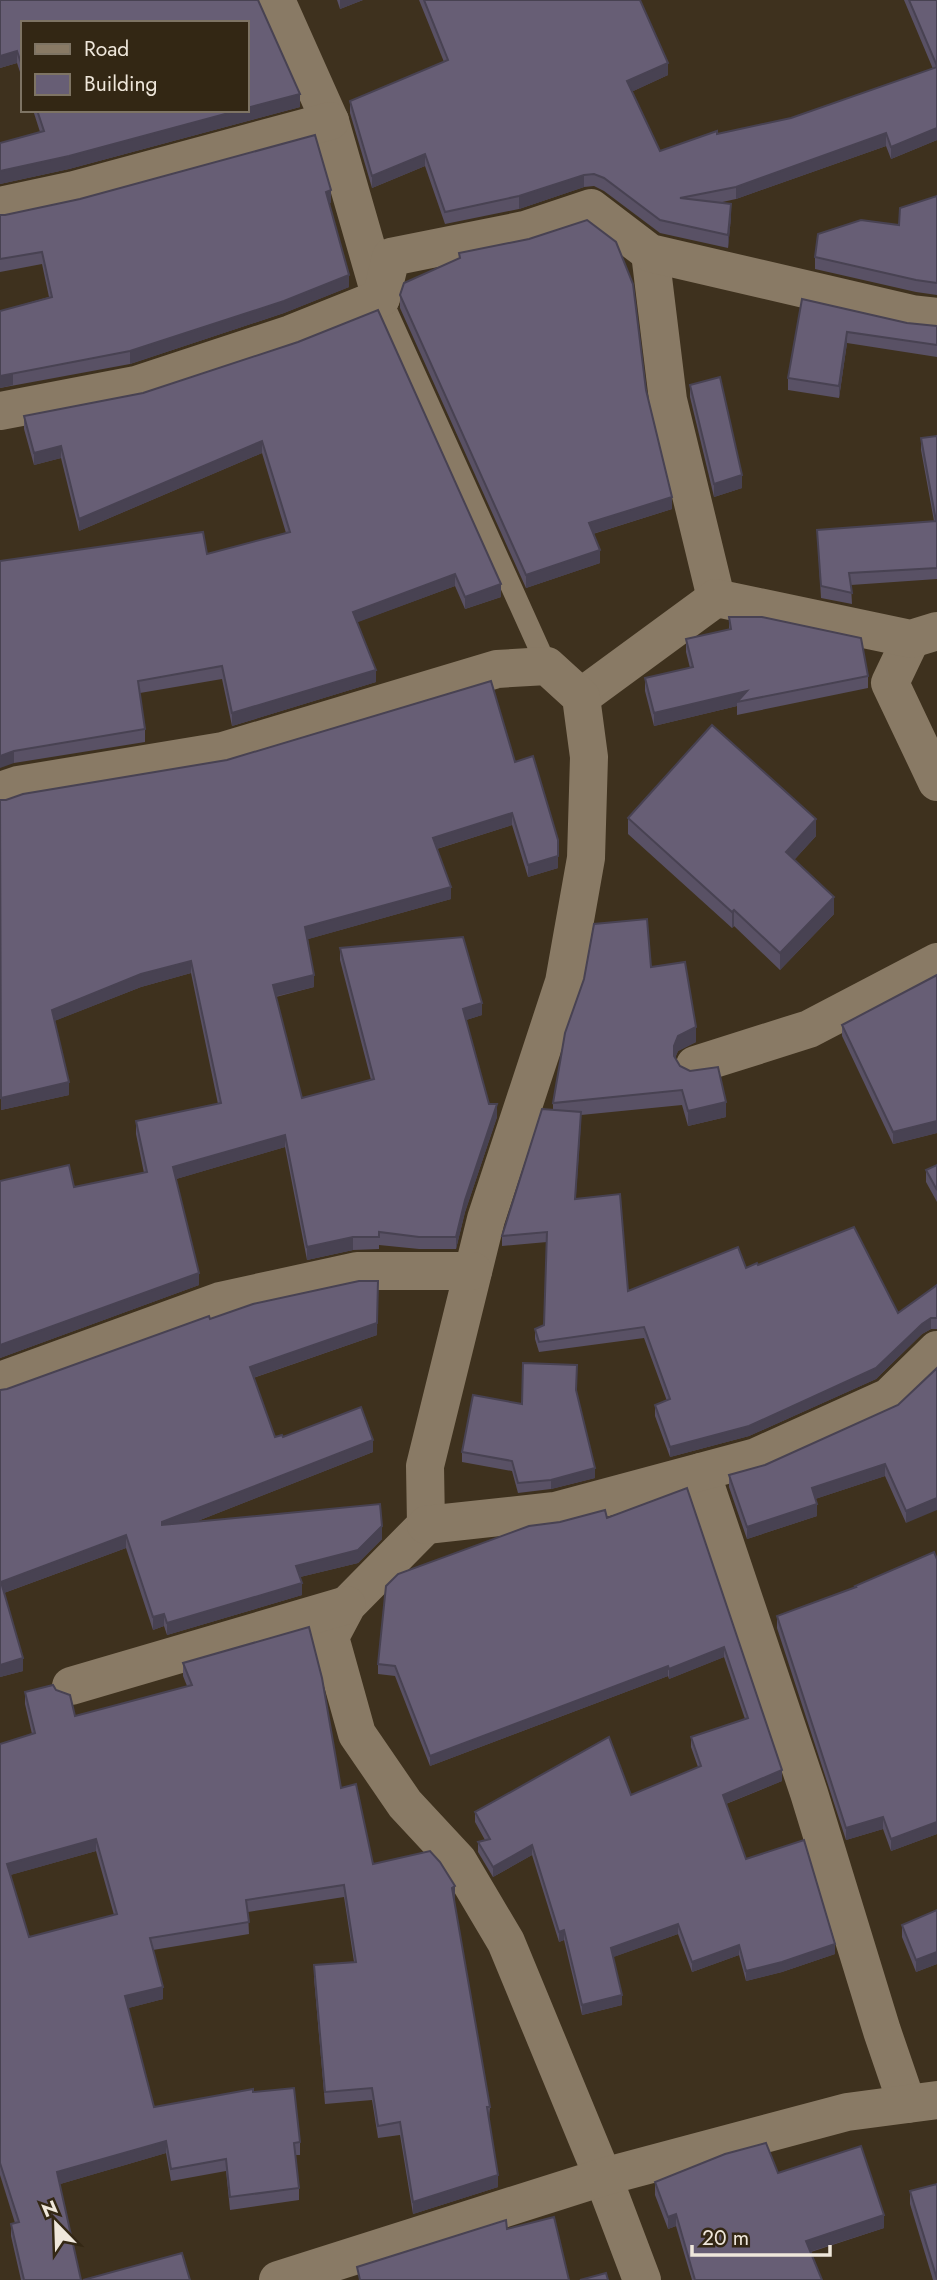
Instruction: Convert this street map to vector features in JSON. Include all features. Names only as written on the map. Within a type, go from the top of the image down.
[{"type":"street","points":[[276,0],[330,121],[381,298]]},
{"type":"street","points":[[0,205],[74,190],[330,121]]},
{"type":"street","points":[[381,298],[391,257],[525,230],[591,208],[650,253],[912,314],[937,317]]},
{"type":"street","points":[[650,253],[668,400],[716,598]]},
{"type":"street","points":[[0,411],[136,385],[291,334],[381,298]]},
{"type":"street","points":[[581,697],[716,598],[924,635],[890,682],[937,782]]},
{"type":"street","points":[[0,791],[18,785],[223,751],[497,669],[547,666],[581,697],[589,757],[586,858],[564,982],[486,1219],[473,1270],[425,1466],[426,1525]]},
{"type":"street","points":[[695,1065],[809,1028],[937,962]]},
{"type":"street","points":[[0,1381],[220,1301],[357,1272],[473,1270]]},
{"type":"street","points":[[642,2280],[603,2177],[506,1942],[458,1861],[405,1804],[357,1734],[330,1637],[347,1605],[426,1525],[555,1511],[757,1457],[888,1397],[937,1349]]},
{"type":"street","points":[[278,2280],[603,2177],[847,2112],[922,2102],[882,2031],[809,1793],[701,1472]]},
{"type":"street","points":[[71,1686],[347,1605]]},
{"type":"lane","points":[[381,298],[547,666]]},
{"type":"building","points":[[0,0],[258,0],[300,94],[248,108],[248,21],[21,21],[21,63],[17,51],[0,56]]},
{"type":"building","points":[[424,0],[640,0],[668,63],[627,81],[660,151],[717,131],[717,134],[791,118],[937,67],[937,128],[891,147],[886,133],[736,187],[680,198],[731,204],[728,235],[660,220],[604,178],[594,174],[519,196],[445,212],[425,154],[372,176],[350,101],[448,60]]},
{"type":"building","points":[[909,0],[937,0],[937,66]]},
{"type":"building","points":[[38,112],[233,112],[69,156],[0,171],[0,143],[44,131]]},
{"type":"building","points":[[315,135],[331,190],[326,192],[349,275],[284,301],[130,351],[0,376],[0,311],[52,297],[42,252],[0,259],[0,215],[80,199]]},
{"type":"building","points":[[937,196],[937,283],[815,257],[818,234],[861,220],[899,225],[900,208]]},
{"type":"building","points":[[587,220],[616,242],[633,284],[646,390],[672,497],[589,523],[600,550],[526,575],[400,295],[404,283],[460,258],[459,253],[529,239]]},
{"type":"building","points":[[802,299],[907,323],[937,326],[937,345],[847,332],[839,386],[788,378]]},
{"type":"building","points":[[378,310],[501,584],[465,597],[455,574],[353,612],[376,670],[232,713],[222,666],[138,681],[145,729],[14,751],[0,756],[0,561],[203,532],[207,554],[290,532],[262,441],[79,519],[61,446],[34,453],[24,416],[143,393],[298,342]]},
{"type":"building","points":[[720,377],[742,475],[714,484],[690,385]]},
{"type":"building","points":[[937,436],[937,568],[849,573],[852,593],[821,586],[817,530],[936,521],[921,438]]},
{"type":"building","points":[[729,617],[762,617],[861,638],[868,676],[737,702],[747,691],[654,713],[645,678],[693,667],[686,639],[731,629]]},
{"type":"building","points":[[491,681],[515,762],[533,756],[558,840],[558,856],[528,865],[512,813],[433,838],[451,887],[305,927],[314,975],[273,985],[302,1098],[374,1079],[340,948],[463,937],[482,1003],[463,1009],[489,1104],[497,1104],[465,1200],[456,1237],[419,1237],[379,1232],[379,1237],[353,1237],[307,1247],[285,1135],[173,1167],[199,1273],[0,1345],[0,1181],[69,1165],[74,1187],[147,1172],[136,1121],[221,1103],[191,961],[141,974],[52,1010],[69,1082],[1,1098],[0,800],[227,760]]},
{"type":"building","points":[[712,725],[816,819],[786,852],[834,897],[780,953],[628,818]]},
{"type":"building","points":[[647,919],[651,967],[685,962],[696,1027],[678,1036],[674,1056],[680,1066],[690,1071],[718,1067],[726,1102],[688,1111],[682,1090],[553,1103],[565,1033],[584,979],[594,924]]},
{"type":"building","points":[[937,975],[937,1121],[893,1132],[842,1025]]},
{"type":"building","points":[[542,1109],[581,1112],[575,1199],[620,1194],[628,1291],[738,1247],[746,1268],[854,1227],[898,1313],[937,1285],[937,1318],[931,1318],[922,1324],[876,1368],[749,1426],[670,1447],[655,1405],[670,1399],[644,1327],[539,1342],[535,1329],[544,1325],[547,1232],[502,1236]]},
{"type":"building","points":[[937,1165],[937,1190],[926,1170]]},
{"type":"building","points":[[359,1281],[378,1281],[377,1323],[250,1367],[275,1437],[283,1437],[361,1407],[373,1440],[162,1522],[162,1525],[380,1504],[382,1526],[358,1550],[296,1566],[302,1583],[167,1623],[164,1614],[153,1617],[126,1535],[1,1582],[23,1658],[0,1665],[0,1390],[209,1316],[210,1319],[253,1304]]},
{"type":"building","points":[[523,1363],[577,1365],[576,1390],[595,1468],[551,1480],[518,1483],[512,1461],[462,1452],[473,1395],[522,1404]]},
{"type":"building","points":[[937,1368],[937,1498],[906,1511],[885,1464],[812,1488],[817,1504],[747,1527],[729,1475],[765,1465],[898,1405]]},
{"type":"building","points":[[687,1488],[782,1770],[723,1795],[746,1859],[804,1840],[835,1944],[746,1971],[739,1945],[692,1962],[678,1924],[611,1948],[622,1995],[582,2005],[564,1930],[559,1932],[532,1845],[493,1867],[478,1842],[490,1839],[475,1812],[609,1737],[631,1795],[701,1766],[691,1737],[748,1718],[724,1647],[430,1756],[395,1666],[378,1664],[386,1586],[398,1574],[529,1526],[560,1522],[605,1510],[607,1518]]},
{"type":"building","points":[[934,1552],[937,1559],[937,1822],[891,1839],[883,1817],[846,1828],[777,1616],[856,1587]]},
{"type":"building","points":[[309,1627],[322,1678],[341,1788],[356,1784],[373,1864],[430,1851],[455,1886],[452,1888],[490,2107],[487,2107],[498,2175],[413,2202],[400,2122],[378,2126],[372,2088],[325,2092],[314,1965],[356,1962],[344,1885],[246,1900],[249,1922],[150,1938],[163,1987],[125,1996],[154,2107],[253,2089],[253,2092],[294,2088],[300,2142],[294,2143],[299,2188],[230,2197],[226,2159],[171,2169],[166,2141],[57,2172],[81,2280],[24,2280],[11,2224],[19,2222],[0,2163],[0,1744],[35,1733],[25,1692],[53,1685],[56,1690],[70,1695],[75,1716],[192,1685],[183,1663]],"holes":[[[96,1839],[117,1914],[29,1937],[7,1864]]]},
{"type":"building","points":[[937,1910],[937,1952],[916,1960],[902,1925]]},
{"type":"building","points":[[766,2143],[778,2173],[861,2146],[884,2215],[806,2241],[822,2280],[695,2280],[676,2214],[668,2217],[655,2182],[725,2154]]},
{"type":"building","points":[[937,2184],[937,2279],[910,2191]]},
{"type":"building","points":[[554,2217],[569,2280],[360,2280],[357,2267],[506,2220],[507,2229]]},
{"type":"building","points":[[182,2253],[190,2280],[83,2280]]},
{"type":"building","points":[[606,2273],[608,2280],[580,2280]]}]
